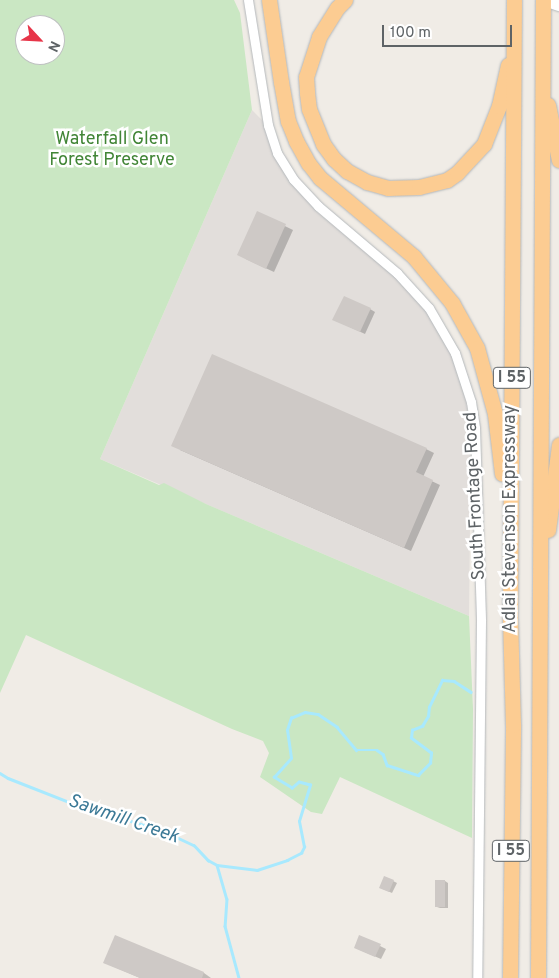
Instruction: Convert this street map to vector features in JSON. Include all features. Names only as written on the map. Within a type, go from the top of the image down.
[{"type":"highway","points":[[270,0],[288,121],[306,158],[320,178],[414,257],[452,303],[477,348],[495,414],[500,446],[510,616]]},
{"type":"highway","points":[[345,0],[327,23],[311,58],[306,77],[309,109],[323,144],[334,159],[347,171],[367,182],[388,188],[419,187],[447,180],[470,161],[484,144],[499,106],[514,31]]},
{"type":"highway","name":"Adlai Stevenson Expressway","points":[[510,978],[513,725],[510,616],[514,0]]},
{"type":"highway","name":"Adlai Stevenson Expressway","points":[[538,978],[541,73],[544,0]]},
{"type":"highway","points":[[541,73],[559,160]]},
{"type":"highway","points":[[538,653],[550,507],[559,445]]},
{"type":"main road","points":[[544,0],[559,5]]},
{"type":"street","name":"South Frontage Road","points":[[248,0],[268,126],[277,153],[293,179],[318,206],[397,273],[429,308],[455,353],[471,402],[475,428],[481,621],[477,978]]},
{"type":"shaded area","points":[[252,110],[264,122],[271,149],[285,174],[317,212],[395,277],[427,310],[453,358],[466,401],[471,437],[469,616],[100,459]]},
{"type":"green space","name":"Waterfall Glen Forest Preserve","points":[[0,0],[234,0],[240,13],[252,110],[100,459],[159,485],[164,483],[206,504],[469,616],[473,709],[472,838],[340,777],[322,814],[311,812],[260,777],[269,753],[263,741],[232,729],[26,635],[0,693]]},
{"type":"building","points":[[257,211],[286,224],[266,269],[237,255]]},
{"type":"building","points":[[344,296],[371,308],[360,332],[332,320]]},
{"type":"building","points":[[212,354],[427,448],[416,472],[433,480],[404,548],[171,446]]},
{"type":"building","points":[[384,876],[394,880],[389,892],[379,888]]},
{"type":"building","points":[[435,880],[445,880],[445,907],[435,907]]},
{"type":"building","points":[[115,935],[204,972],[202,978],[140,978],[103,963]]},
{"type":"building","points":[[359,935],[381,944],[375,957],[354,948]]},
{"type":"waterway","points":[[0,773],[8,778],[84,808],[159,829],[194,845],[208,860],[217,865],[257,870],[287,860],[301,853],[304,847],[299,821],[310,785],[299,782],[292,788],[274,777],[291,758],[287,730],[291,718],[305,712],[318,714],[337,727],[356,750],[377,750],[383,754],[387,765],[418,775],[430,763],[431,753],[411,738],[412,730],[422,726],[428,716],[429,707],[442,680],[454,681],[471,692]]},
{"type":"waterway","name":"Sawmill Creek","points":[[217,865],[227,899],[225,926],[239,978]]}]
